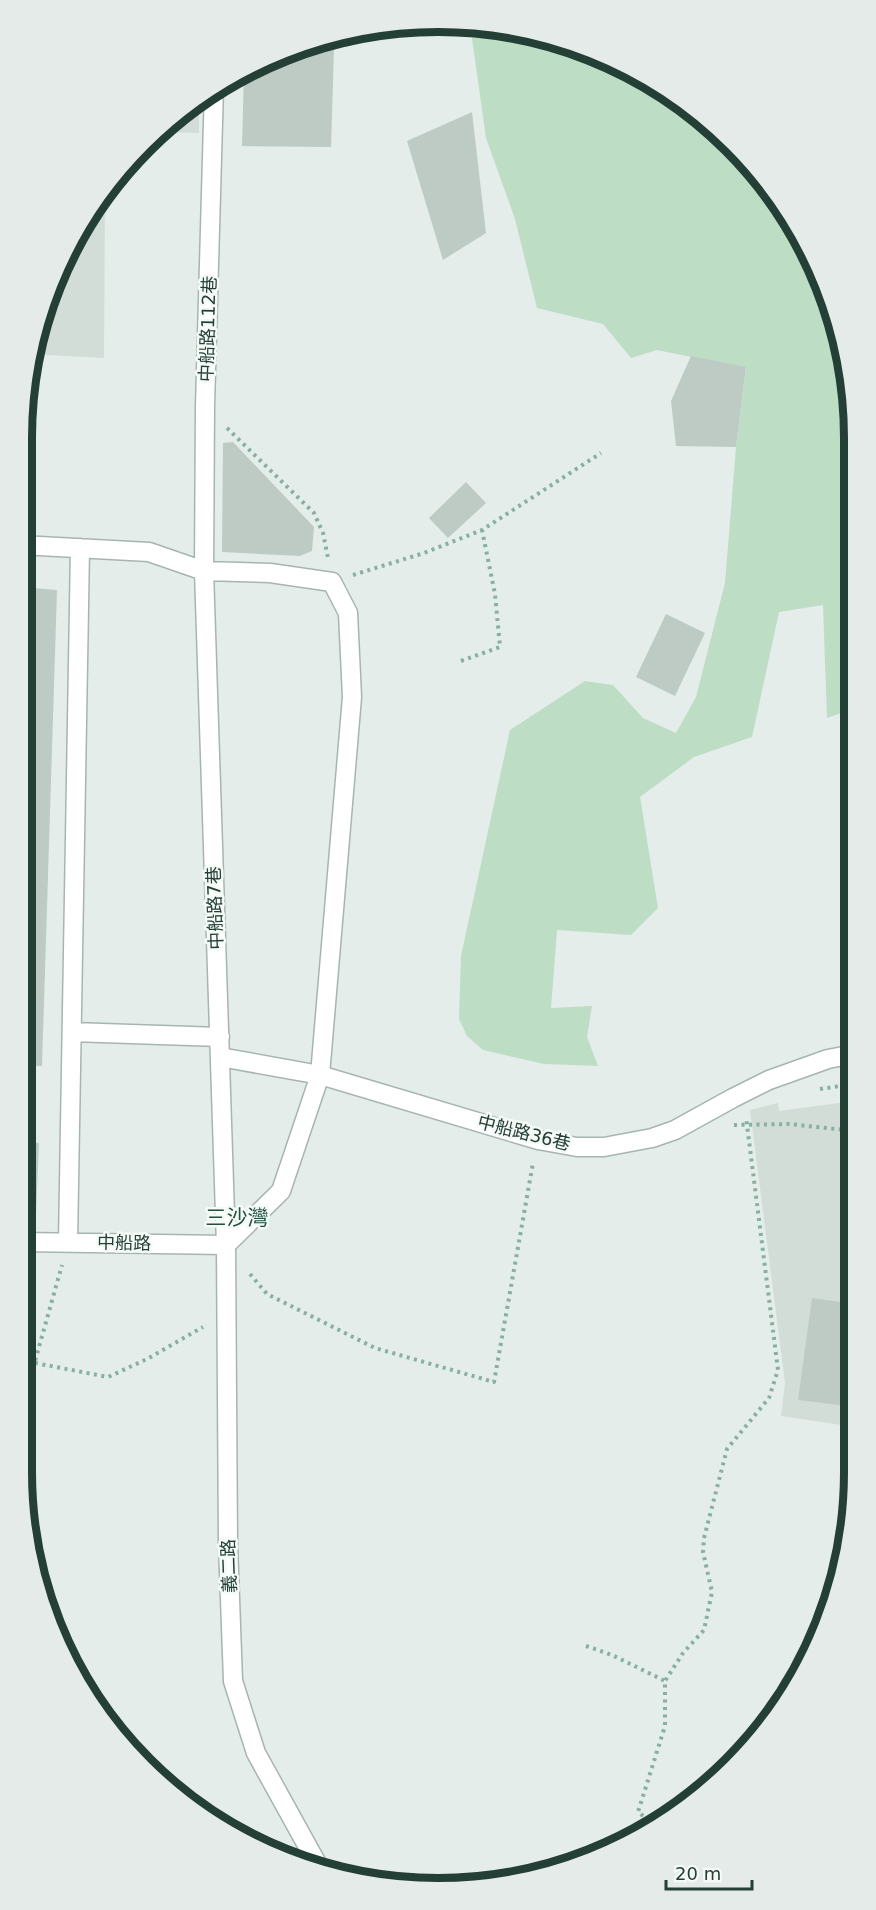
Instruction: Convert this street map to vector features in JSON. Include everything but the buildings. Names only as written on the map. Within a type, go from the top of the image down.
[{"type":"street","name":"中船路112巷","points":[[204,571],[214,99]]},
{"type":"street","points":[[32,546],[149,552],[204,571],[270,573],[332,582],[348,613],[352,697],[320,1076],[281,1191],[226,1245]]},
{"type":"street","points":[[68,1242],[80,548]]},
{"type":"street","name":"中船路7巷","points":[[204,571],[226,1245]]},
{"type":"street","points":[[72,1032],[220,1036]]},
{"type":"street","name":"中船路36巷","points":[[220,1057],[320,1076],[538,1140],[577,1147],[604,1147],[652,1138],[675,1130],[770,1080],[828,1059],[844,1056]]},
{"type":"street","name":"中船路","points":[[32,1242],[226,1245]]},
{"type":"street","name":"義二路","points":[[226,1245],[228,1544],[233,1681],[256,1753],[315,1859]]},
{"type":"path","points":[[206,406],[315,513],[323,533],[332,582],[424,553],[482,530],[601,453]]},
{"type":"path","points":[[461,661],[500,648],[495,594],[482,530]]},
{"type":"path","points":[[747,1125],[789,1124],[844,1130]]},
{"type":"path","points":[[645,1822],[646,1818],[638,1812],[665,1726],[665,1681],[683,1653],[704,1630],[712,1592],[703,1552],[704,1538],[727,1449],[769,1398],[778,1370],[748,1135]]},
{"type":"path","points":[[226,1245],[267,1294],[375,1348],[494,1382],[538,1140]]},
{"type":"path","points":[[32,1373],[68,1242]]},
{"type":"path","points":[[35,1363],[108,1377],[147,1359],[227,1314]]},
{"type":"path","points":[[586,1646],[612,1655],[665,1681]]},
{"type":"shaded area","points":[[199,110],[199,133],[170,132]]},
{"type":"shaded area","points":[[105,206],[104,358],[40,355],[62,282],[73,258]]},
{"type":"shaded area","points":[[844,1102],[844,1425],[781,1416],[785,1383],[750,1110],[778,1103],[779,1111]]},
{"type":"green space","points":[[471,33],[517,39],[569,53],[618,73],[664,100],[706,132],[744,170],[776,212],[814,282],[831,333],[841,385],[844,411],[844,712],[827,718],[823,605],[779,612],[752,737],[694,757],[640,797],[658,908],[631,935],[557,930],[551,1008],[592,1006],[587,1037],[598,1066],[544,1064],[483,1050],[467,1036],[459,1019],[461,956],[510,730],[585,681],[613,685],[643,718],[676,733],[696,697],[725,583],[736,447],[746,368],[657,350],[631,358],[603,324],[537,308],[515,219],[486,138]]},
{"type":"green space","points":[[816,1622],[805,1648],[804,1637]]},
{"type":"district","name":"三沙灣","points":[[237,1218]]}]
